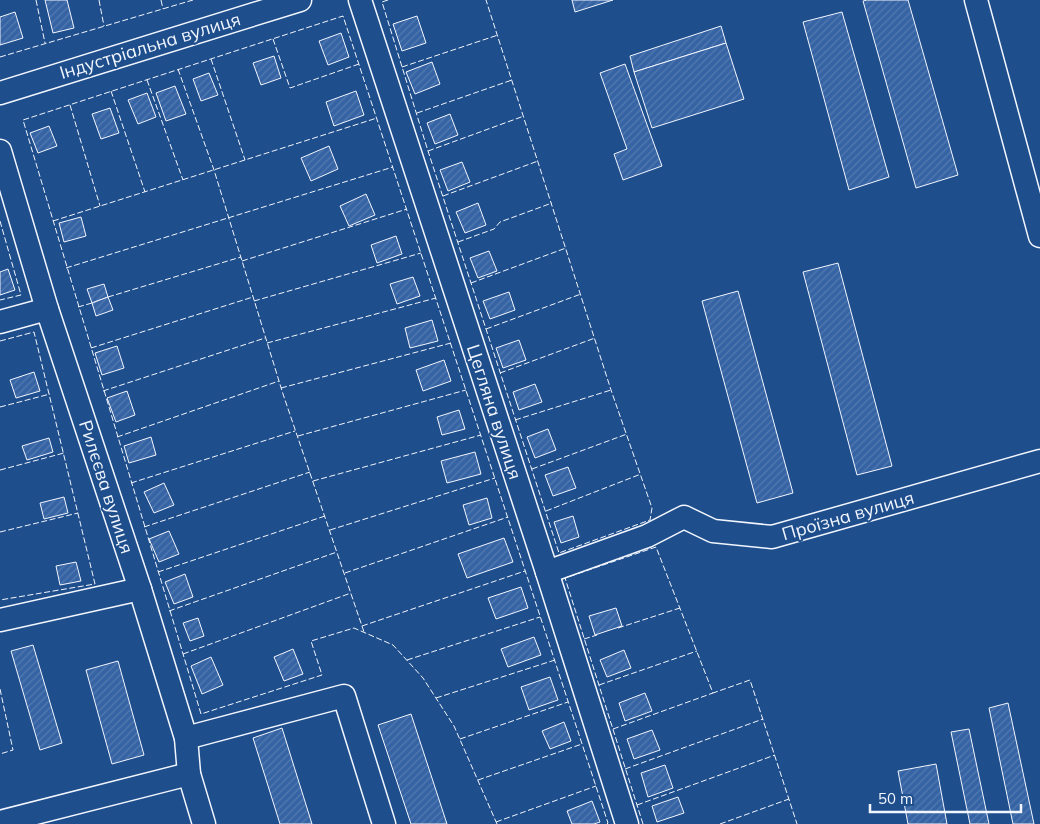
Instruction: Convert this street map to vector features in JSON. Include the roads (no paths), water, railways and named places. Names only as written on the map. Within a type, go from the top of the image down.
[{"type":"street","name":"Індустріальна вулиця","points":[[0,92],[300,0]]},
{"type":"street","name":"Цегляна вулиця","points":[[360,0],[547,572],[627,824]]},
{"type":"street","points":[[976,0],[1040,236]]},
{"type":"street","name":"Рилєєва вулиця","points":[[0,150],[47,310],[140,589],[186,738],[189,774],[204,824]]},
{"type":"street","points":[[0,322],[47,310]]},
{"type":"street","name":"Проїзна вулиця","points":[[547,572],[647,536],[684,516],[713,531],[772,538],[1040,461]]},
{"type":"street","points":[[0,620],[140,589]]},
{"type":"street","points":[[186,738],[344,696],[384,824]]},
{"type":"street","points":[[0,822],[189,774]]}]
